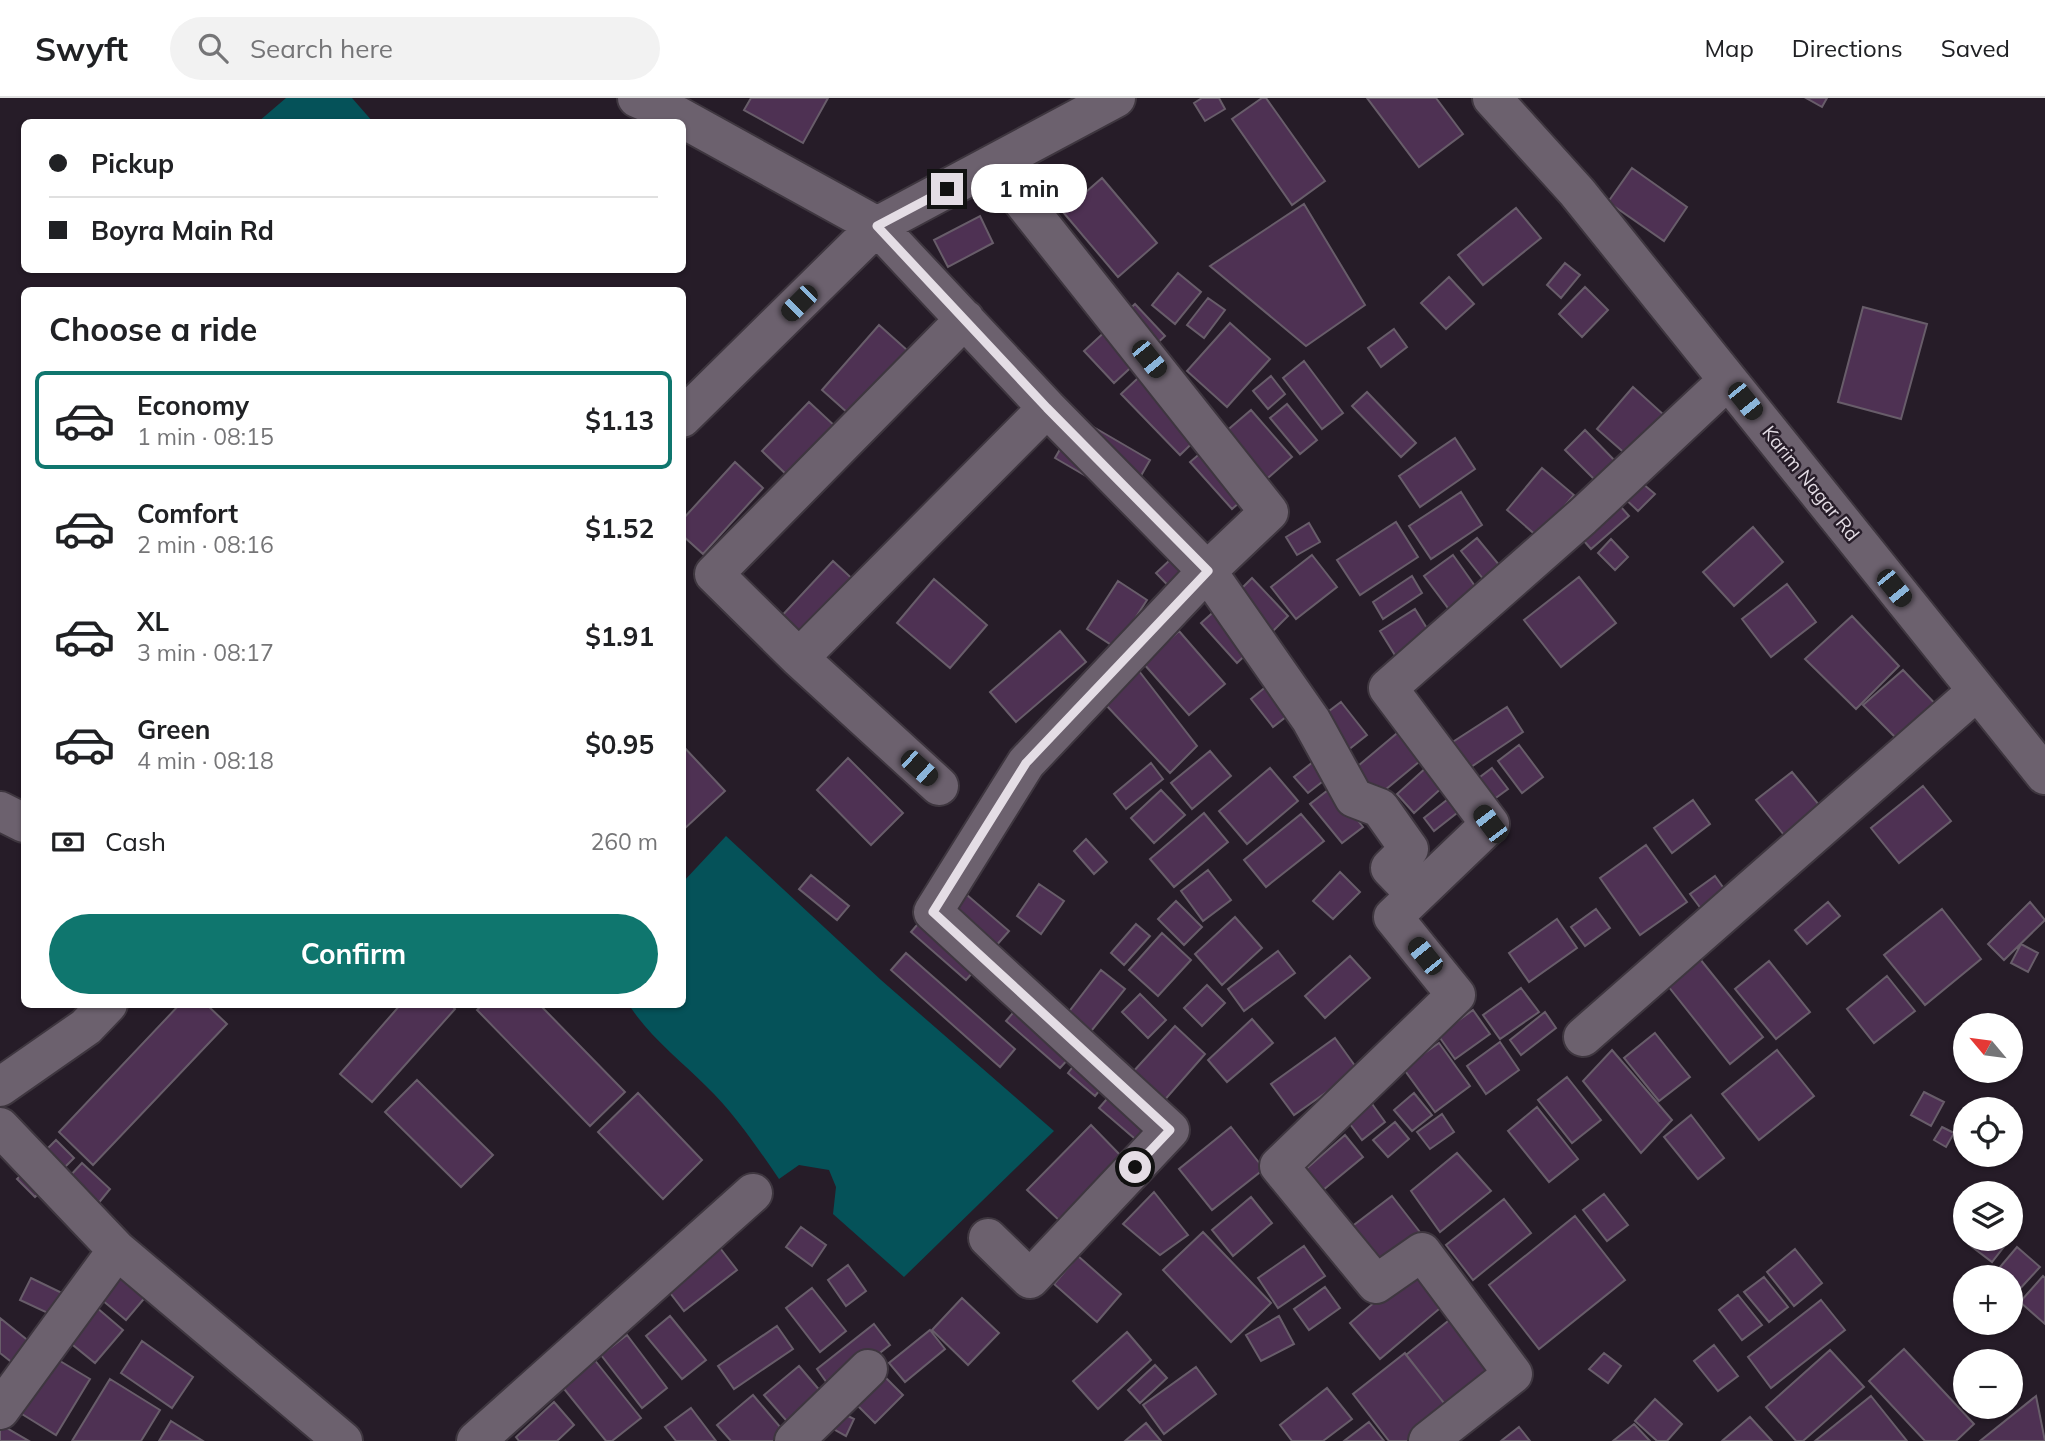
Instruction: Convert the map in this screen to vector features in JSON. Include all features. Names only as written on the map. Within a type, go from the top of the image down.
[{"type":"street","points":[[637,98],[683,119]]},
{"type":"street","points":[[686,414],[877,226],[1116,98]]},
{"type":"street","name":"Karim Nagar Rd","points":[[1492,98],[1577,192],[2045,775]]},
{"type":"street","points":[[686,120],[877,226],[1047,408],[1208,571],[1311,720],[1354,798],[1380,808],[1409,849],[1390,868],[1416,895]]},
{"type":"street","points":[[988,1238],[1030,1279],[1170,1130],[933,912],[1026,763],[1208,571],[1269,512],[993,164]]},
{"type":"street","points":[[939,786],[799,658],[714,574],[965,319]]},
{"type":"street","points":[[1428,1441],[1513,1374],[1422,1252],[1376,1284],[1279,1167],[1456,995],[1393,917],[1490,824],[1388,688],[1582,517],[1728,380]]},
{"type":"street","points":[[799,658],[1047,408]]},
{"type":"street","points":[[1583,1037],[1978,691]]},
{"type":"street","points":[[0,811],[21,822]]},
{"type":"street","points":[[0,1087],[86,1027],[104,1008]]},
{"type":"street","points":[[0,1127],[117,1250],[343,1441]]},
{"type":"street","points":[[476,1441],[753,1193]]},
{"type":"street","points":[[0,1410],[117,1250]]},
{"type":"street","points":[[794,1441],[868,1369]]},
{"type":"water","points":[[286,98],[352,98],[370,119],[262,119]]},
{"type":"water","points":[[726,836],[881,980],[1054,1131],[904,1277],[833,1214],[836,1187],[829,1170],[799,1165],[779,1179],[727,1108],[655,1037],[631,1008],[686,1008],[686,879]]},
{"type":"building","points":[[751,98],[828,98],[803,143],[744,110]]},
{"type":"building","points":[[1202,98],[1219,98],[1225,109],[1205,121],[1194,103]]},
{"type":"building","points":[[1262,98],[1266,98],[1325,181],[1292,205],[1232,119]]},
{"type":"building","points":[[1367,98],[1436,98],[1463,134],[1419,167]]},
{"type":"building","points":[[1806,98],[1827,98],[1822,107]]},
{"type":"building","points":[[1632,168],[1687,207],[1664,241],[1608,202]]},
{"type":"building","points":[[1102,178],[1157,243],[1118,277],[1063,212]]},
{"type":"building","points":[[1304,204],[1365,305],[1306,346],[1210,266]]},
{"type":"building","points":[[1516,208],[1541,238],[1483,285],[1458,255]]},
{"type":"building","points":[[980,216],[993,243],[948,267],[934,240]]},
{"type":"building","points":[[1565,263],[1580,275],[1561,298],[1547,285]]},
{"type":"building","points":[[1178,273],[1201,292],[1175,324],[1152,305]]},
{"type":"building","points":[[1449,277],[1474,304],[1446,329],[1421,303]]},
{"type":"building","points":[[1585,287],[1608,310],[1582,337],[1559,314]]},
{"type":"building","points":[[1208,298],[1225,310],[1204,338],[1187,325]]},
{"type":"building","points":[[1135,304],[1165,336],[1114,383],[1084,351]]},
{"type":"building","points":[[1863,307],[1927,324],[1901,419],[1838,402]]},
{"type":"building","points":[[1230,323],[1270,359],[1227,407],[1187,371]]},
{"type":"building","points":[[879,325],[907,350],[849,414],[822,390]]},
{"type":"building","points":[[1394,329],[1407,347],[1381,367],[1368,348]]},
{"type":"building","points":[[1304,361],[1343,413],[1322,429],[1283,378]]},
{"type":"building","points":[[1154,363],[1212,424],[1180,455],[1121,394]]},
{"type":"building","points":[[1271,376],[1285,394],[1268,409],[1253,391]]},
{"type":"building","points":[[1633,387],[1664,415],[1628,456],[1597,429]]},
{"type":"building","points":[[1367,392],[1416,443],[1401,457],[1352,406]]},
{"type":"building","points":[[809,402],[837,428],[790,478],[762,451]]},
{"type":"building","points":[[1287,404],[1317,440],[1300,454],[1270,418]]},
{"type":"building","points":[[1251,410],[1292,457],[1232,509],[1190,462]]},
{"type":"building","points":[[1078,418],[1150,460],[1127,500],[1055,458]]},
{"type":"building","points":[[1585,430],[1620,466],[1600,485],[1565,450]]},
{"type":"building","points":[[1455,438],[1475,469],[1420,507],[1399,476]]},
{"type":"building","points":[[735,462],[763,488],[703,554],[686,539],[686,516]]},
{"type":"building","points":[[1542,468],[1574,495],[1538,537],[1507,510]]},
{"type":"building","points":[[1636,478],[1655,494],[1638,511],[1621,495]]},
{"type":"building","points":[[1461,492],[1482,525],[1431,559],[1409,526]]},
{"type":"building","points":[[1614,499],[1629,516],[1591,549],[1577,533]]},
{"type":"building","points":[[1396,522],[1418,557],[1360,595],[1337,560]]},
{"type":"building","points":[[1309,523],[1320,542],[1297,555],[1286,537]]},
{"type":"building","points":[[1753,527],[1783,562],[1734,606],[1703,572]]},
{"type":"building","points":[[1477,538],[1505,572],[1488,585],[1461,551]]},
{"type":"building","points":[[1611,539],[1628,557],[1615,570],[1598,553]]},
{"type":"building","points":[[1189,542],[1183,601],[1156,573]]},
{"type":"building","points":[[1312,555],[1337,587],[1296,619],[1271,587]]},
{"type":"building","points":[[1453,555],[1482,596],[1454,616],[1424,576]]},
{"type":"building","points":[[833,561],[859,585],[803,645],[777,621]]},
{"type":"building","points":[[1412,576],[1422,593],[1383,619],[1373,602]]},
{"type":"building","points":[[1579,577],[1616,623],[1561,667],[1524,620]]},
{"type":"building","points":[[1252,578],[1288,616],[1266,638],[1230,600]]},
{"type":"building","points":[[934,579],[987,625],[950,668],[897,623]]},
{"type":"building","points":[[1118,581],[1147,600],[1116,648],[1087,629]]},
{"type":"building","points":[[1787,584],[1816,622],[1771,657],[1742,619]]},
{"type":"building","points":[[1218,608],[1254,647],[1237,663],[1201,623]]},
{"type":"building","points":[[1415,609],[1433,638],[1398,660],[1380,631]]},
{"type":"building","points":[[1852,616],[1899,666],[1856,709],[1805,659]]},
{"type":"building","points":[[1060,631],[1086,662],[1016,722],[990,692]]},
{"type":"building","points":[[1179,631],[1225,684],[1189,715],[1143,663]]},
{"type":"building","points":[[1291,666],[1314,695],[1273,727],[1251,699]]},
{"type":"building","points":[[1903,670],[1943,712],[1905,747],[1863,705]]},
{"type":"building","points":[[1139,671],[1197,746],[1170,773],[1105,704]]},
{"type":"building","points":[[1341,702],[1367,735],[1338,758],[1312,724]]},
{"type":"building","points":[[1507,707],[1523,732],[1465,771],[1448,745]]},
{"type":"building","points":[[1402,729],[1425,757],[1368,804],[1346,776]]},
{"type":"building","points":[[1519,745],[1543,777],[1522,793],[1498,761]]},
{"type":"building","points":[[686,749],[725,791],[686,827]]},
{"type":"building","points":[[1210,751],[1231,776],[1192,809],[1171,783]]},
{"type":"building","points":[[1323,754],[1336,771],[1308,793],[1294,777]]},
{"type":"building","points":[[848,758],[903,813],[871,845],[817,790]]},
{"type":"building","points":[[1151,763],[1163,779],[1126,809],[1114,794]]},
{"type":"building","points":[[1428,766],[1445,785],[1414,813],[1397,794]]},
{"type":"building","points":[[1270,768],[1298,801],[1247,844],[1219,811]]},
{"type":"building","points":[[1492,768],[1508,789],[1486,805],[1472,783]]},
{"type":"building","points":[[1792,772],[1820,806],[1784,835],[1756,800]]},
{"type":"building","points":[[1923,786],[1951,821],[1899,863],[1871,828]]},
{"type":"building","points":[[1332,787],[1363,827],[1342,843],[1310,804]]},
{"type":"building","points":[[1161,790],[1185,815],[1154,843],[1131,818]]},
{"type":"building","points":[[1452,796],[1462,809],[1434,831],[1424,818]]},
{"type":"building","points":[[1693,800],[1710,824],[1672,853],[1654,828]]},
{"type":"building","points":[[1204,813],[1228,842],[1174,887],[1150,859]]},
{"type":"building","points":[[1301,814],[1324,841],[1266,887],[1244,860]]},
{"type":"building","points":[[1086,839],[1107,862],[1094,874],[1074,851]]},
{"type":"building","points":[[1646,845],[1687,902],[1640,935],[1600,878]]},
{"type":"building","points":[[1208,870],[1231,900],[1203,921],[1181,891]]},
{"type":"building","points":[[1340,872],[1360,892],[1333,919],[1313,901]]},
{"type":"building","points":[[811,875],[849,906],[837,920],[799,889]]},
{"type":"building","points":[[1715,876],[1735,904],[1710,921],[1690,894]]},
{"type":"building","points":[[953,883],[1009,931],[966,980],[911,932]]},
{"type":"building","points":[[1039,884],[1064,901],[1041,934],[1017,916]]},
{"type":"building","points":[[1176,901],[1202,927],[1184,945],[1158,919]]},
{"type":"building","points":[[1828,902],[1840,916],[1807,944],[1795,930]]},
{"type":"building","points":[[2030,902],[2045,920],[2004,960],[1988,944]]},
{"type":"building","points":[[1596,909],[1610,928],[1585,946],[1571,927]]},
{"type":"building","points":[[1942,909],[1981,959],[1925,1005],[1884,955]]},
{"type":"building","points":[[1235,917],[1262,948],[1222,985],[1195,954]]},
{"type":"building","points":[[1557,919],[1577,948],[1529,982],[1509,953]]},
{"type":"building","points":[[1136,924],[1150,936],[1124,965],[1111,953]]},
{"type":"building","points":[[1162,933],[1191,960],[1158,996],[1129,970]]},
{"type":"building","points":[[2021,944],[2038,953],[2028,972],[2011,963]]},
{"type":"building","points":[[1278,951],[1295,973],[1244,1011],[1228,989]]},
{"type":"building","points":[[906,953],[1015,1049],[1000,1067],[891,970]]},
{"type":"building","points":[[1350,956],[1370,978],[1325,1018],[1305,996]]},
{"type":"building","points":[[1700,959],[1763,1037],[1730,1064],[1668,986]]},
{"type":"building","points":[[1769,961],[1810,1012],[1776,1039],[1735,989]]},
{"type":"building","points":[[1101,970],[1125,989],[1084,1040],[1061,1022]]},
{"type":"building","points":[[1887,976],[1915,1011],[1874,1043],[1847,1009]]},
{"type":"building","points":[[1207,985],[1225,1003],[1202,1026],[1184,1008]]},
{"type":"building","points":[[1521,988],[1539,1012],[1500,1039],[1483,1015]]},
{"type":"building","points":[[1140,994],[1166,1020],[1148,1038],[1122,1012]]},
{"type":"building","points":[[1024,1000],[1079,1047],[1060,1068],[1006,1021]]},
{"type":"building","points":[[176,1008],[210,1008],[227,1024],[93,1165],[59,1132]]},
{"type":"building","points":[[398,1008],[455,1009],[372,1102],[340,1074]]},
{"type":"building","points":[[543,1008],[625,1092],[590,1126],[477,1010]]},
{"type":"building","points":[[1473,1010],[1490,1034],[1455,1059],[1438,1035]]},
{"type":"building","points":[[1545,1012],[1556,1028],[1521,1055],[1510,1040]]},
{"type":"building","points":[[1252,1019],[1273,1043],[1227,1082],[1208,1060]]},
{"type":"building","points":[[1175,1026],[1205,1054],[1162,1103],[1131,1074]]},
{"type":"building","points":[[1655,1033],[1690,1077],[1659,1101],[1624,1058]]},
{"type":"building","points":[[1335,1038],[1358,1070],[1294,1115],[1271,1084]]},
{"type":"building","points":[[1500,1042],[1519,1070],[1486,1094],[1467,1066]]},
{"type":"building","points":[[1439,1043],[1470,1086],[1435,1112],[1403,1068]]},
{"type":"building","points":[[1612,1050],[1672,1120],[1641,1153],[1583,1081]]},
{"type":"building","points":[[1777,1050],[1814,1096],[1759,1140],[1722,1094]]},
{"type":"building","points":[[1081,1056],[1109,1079],[1095,1096],[1068,1073]]},
{"type":"building","points":[[1567,1077],[1601,1120],[1572,1143],[1538,1100]]},
{"type":"building","points":[[417,1080],[493,1155],[461,1187],[385,1112]]},
{"type":"building","points":[[1121,1083],[1170,1125],[1148,1150],[1099,1108]]},
{"type":"building","points":[[1924,1092],[1944,1102],[1931,1126],[1911,1115]]},
{"type":"building","points":[[638,1093],[702,1160],[663,1199],[598,1132]]},
{"type":"building","points":[[1414,1093],[1432,1115],[1412,1131],[1394,1110]]},
{"type":"building","points":[[1370,1101],[1385,1122],[1362,1140],[1347,1120]]},
{"type":"building","points":[[1537,1107],[1578,1159],[1549,1182],[1508,1131]]},
{"type":"building","points":[[1442,1114],[1454,1132],[1430,1149],[1417,1132]]},
{"type":"building","points":[[1691,1115],[1724,1158],[1698,1179],[1664,1137]]},
{"type":"building","points":[[1395,1122],[1409,1139],[1388,1157],[1373,1140]]},
{"type":"building","points":[[1091,1125],[1124,1159],[1061,1222],[1027,1190]]},
{"type":"building","points":[[1231,1127],[1264,1169],[1212,1210],[1179,1169]]},
{"type":"building","points":[[1942,1127],[1953,1132],[1946,1147],[1934,1140]]},
{"type":"building","points":[[1345,1135],[1363,1157],[1323,1190],[1306,1169]]},
{"type":"building","points":[[56,1140],[74,1158],[35,1197],[17,1179]]},
{"type":"building","points":[[1457,1153],[1491,1191],[1440,1232],[1411,1191]]},
{"type":"building","points":[[82,1163],[110,1189],[97,1205],[68,1178]]},
{"type":"building","points":[[1154,1192],[1188,1235],[1160,1255],[1123,1224]]},
{"type":"building","points":[[1604,1194],[1628,1225],[1607,1241],[1583,1210]]},
{"type":"building","points":[[1392,1196],[1423,1236],[1377,1272],[1346,1231]]},
{"type":"building","points":[[1251,1197],[1272,1223],[1233,1256],[1212,1230]]},
{"type":"building","points":[[1504,1199],[1531,1233],[1473,1280],[1446,1245]]},
{"type":"building","points":[[1575,1216],[1625,1280],[1539,1349],[1489,1285]]},
{"type":"building","points":[[801,1227],[826,1245],[812,1266],[786,1247]]},
{"type":"building","points":[[1203,1232],[1271,1303],[1231,1342],[1163,1270]]},
{"type":"building","points":[[717,1244],[737,1270],[684,1311],[664,1285]]},
{"type":"building","points":[[1304,1246],[1325,1276],[1278,1308],[1258,1278]]},
{"type":"building","points":[[1795,1249],[1822,1283],[1794,1306],[1767,1272]]},
{"type":"building","points":[[1978,1251],[2001,1251],[1992,1262]]},
{"type":"building","points":[[2014,1251],[2022,1251],[2040,1267],[2023,1285],[2023,1265],[2002,1265]]},
{"type":"building","points":[[1078,1256],[1121,1294],[1097,1322],[1054,1284]]},
{"type":"building","points":[[848,1265],[866,1291],[846,1306],[828,1280]]},
{"type":"building","points":[[1415,1268],[1445,1304],[1380,1359],[1350,1323]]},
{"type":"building","points":[[118,1269],[148,1294],[126,1320],[96,1295]]},
{"type":"building","points":[[2043,1276],[2045,1324],[2023,1305],[2023,1299]]},
{"type":"building","points":[[1764,1277],[1788,1307],[1769,1322],[1744,1292]]},
{"type":"building","points":[[31,1278],[62,1293],[52,1315],[20,1300]]},
{"type":"building","points":[[1325,1287],[1340,1308],[1309,1330],[1294,1309]]},
{"type":"building","points":[[812,1288],[846,1331],[820,1352],[786,1308]]},
{"type":"building","points":[[1738,1295],[1762,1325],[1742,1340],[1719,1310]]},
{"type":"building","points":[[962,1298],[999,1333],[968,1365],[932,1330]]},
{"type":"building","points":[[1821,1300],[1845,1330],[1771,1388],[1748,1357]]},
{"type":"building","points":[[96,1307],[123,1330],[95,1363],[68,1341]]},
{"type":"building","points":[[1458,1313],[1503,1371],[1452,1413],[1406,1355]]},
{"type":"building","points":[[670,1316],[706,1360],[682,1379],[646,1336]]},
{"type":"building","points":[[1279,1316],[1294,1344],[1261,1361],[1246,1335]]},
{"type":"building","points":[[0,1318],[36,1347],[19,1368],[0,1353]]},
{"type":"building","points":[[874,1324],[890,1345],[832,1390],[817,1369]]},
{"type":"building","points":[[777,1326],[793,1349],[734,1389],[718,1366]]},
{"type":"building","points":[[930,1330],[945,1349],[905,1382],[889,1363]]},
{"type":"building","points":[[1127,1332],[1151,1360],[1098,1409],[1073,1381]]},
{"type":"building","points":[[627,1335],[667,1388],[642,1408],[601,1355]]},
{"type":"building","points":[[142,1341],[193,1377],[172,1408],[121,1373]]},
{"type":"building","points":[[1714,1345],[1738,1376],[1718,1391],[1694,1361]]},
{"type":"building","points":[[1904,1349],[1953,1402],[1953,1419],[1969,1419],[1974,1424],[1956,1441],[1925,1441],[1869,1381]]},
{"type":"building","points":[[1830,1350],[1864,1387],[1803,1441],[1796,1441],[1766,1407]]},
{"type":"building","points":[[1405,1353],[1450,1411],[1412,1441],[1389,1441],[1353,1394]]},
{"type":"building","points":[[1604,1353],[1621,1366],[1608,1383],[1589,1369]]},
{"type":"building","points":[[50,1355],[90,1379],[56,1435],[17,1411]]},
{"type":"building","points":[[593,1358],[641,1418],[612,1441],[606,1441],[560,1384]]},
{"type":"building","points":[[1155,1365],[1167,1378],[1140,1403],[1128,1390]]},
{"type":"building","points":[[799,1366],[833,1406],[799,1435],[764,1395]]},
{"type":"building","points":[[1196,1367],[1216,1394],[1164,1434],[1143,1405]]},
{"type":"building","points":[[883,1375],[903,1395],[875,1423],[855,1403]]},
{"type":"building","points":[[110,1379],[160,1410],[141,1441],[72,1441]]},
{"type":"building","points":[[1327,1388],[1352,1419],[1323,1441],[1292,1441],[1280,1425]]},
{"type":"building","points":[[753,1395],[792,1441],[731,1441],[717,1425]]},
{"type":"building","points":[[1871,1396],[1907,1441],[1815,1441]]},
{"type":"building","points":[[2036,1396],[2045,1441],[1980,1441],[2007,1419],[2023,1419],[2023,1406]]},
{"type":"building","points":[[1655,1399],[1682,1424],[1667,1441],[1657,1441],[1635,1421]]},
{"type":"building","points":[[554,1402],[574,1425],[557,1441],[519,1441],[516,1437]]},
{"type":"building","points":[[691,1408],[716,1441],[676,1441],[665,1427]]},
{"type":"building","points":[[838,1411],[854,1419],[846,1436],[830,1427]]},
{"type":"building","points":[[1750,1417],[1772,1441],[1722,1441]]},
{"type":"building","points":[[171,1421],[203,1441],[159,1441]]},
{"type":"building","points":[[1369,1422],[1384,1441],[1344,1441]]},
{"type":"building","points":[[1146,1423],[1161,1441],[1125,1441]]},
{"type":"building","points":[[0,1424],[29,1441],[0,1441]]},
{"type":"building","points":[[1634,1424],[1650,1441],[1613,1441]]},
{"type":"building","points":[[1519,1427],[1530,1441],[1501,1441]]},
{"type":"route","points":[[947,189],[877,226],[1047,408],[1208,571],[1026,763],[933,912],[1170,1130],[1135,1167]]}]
